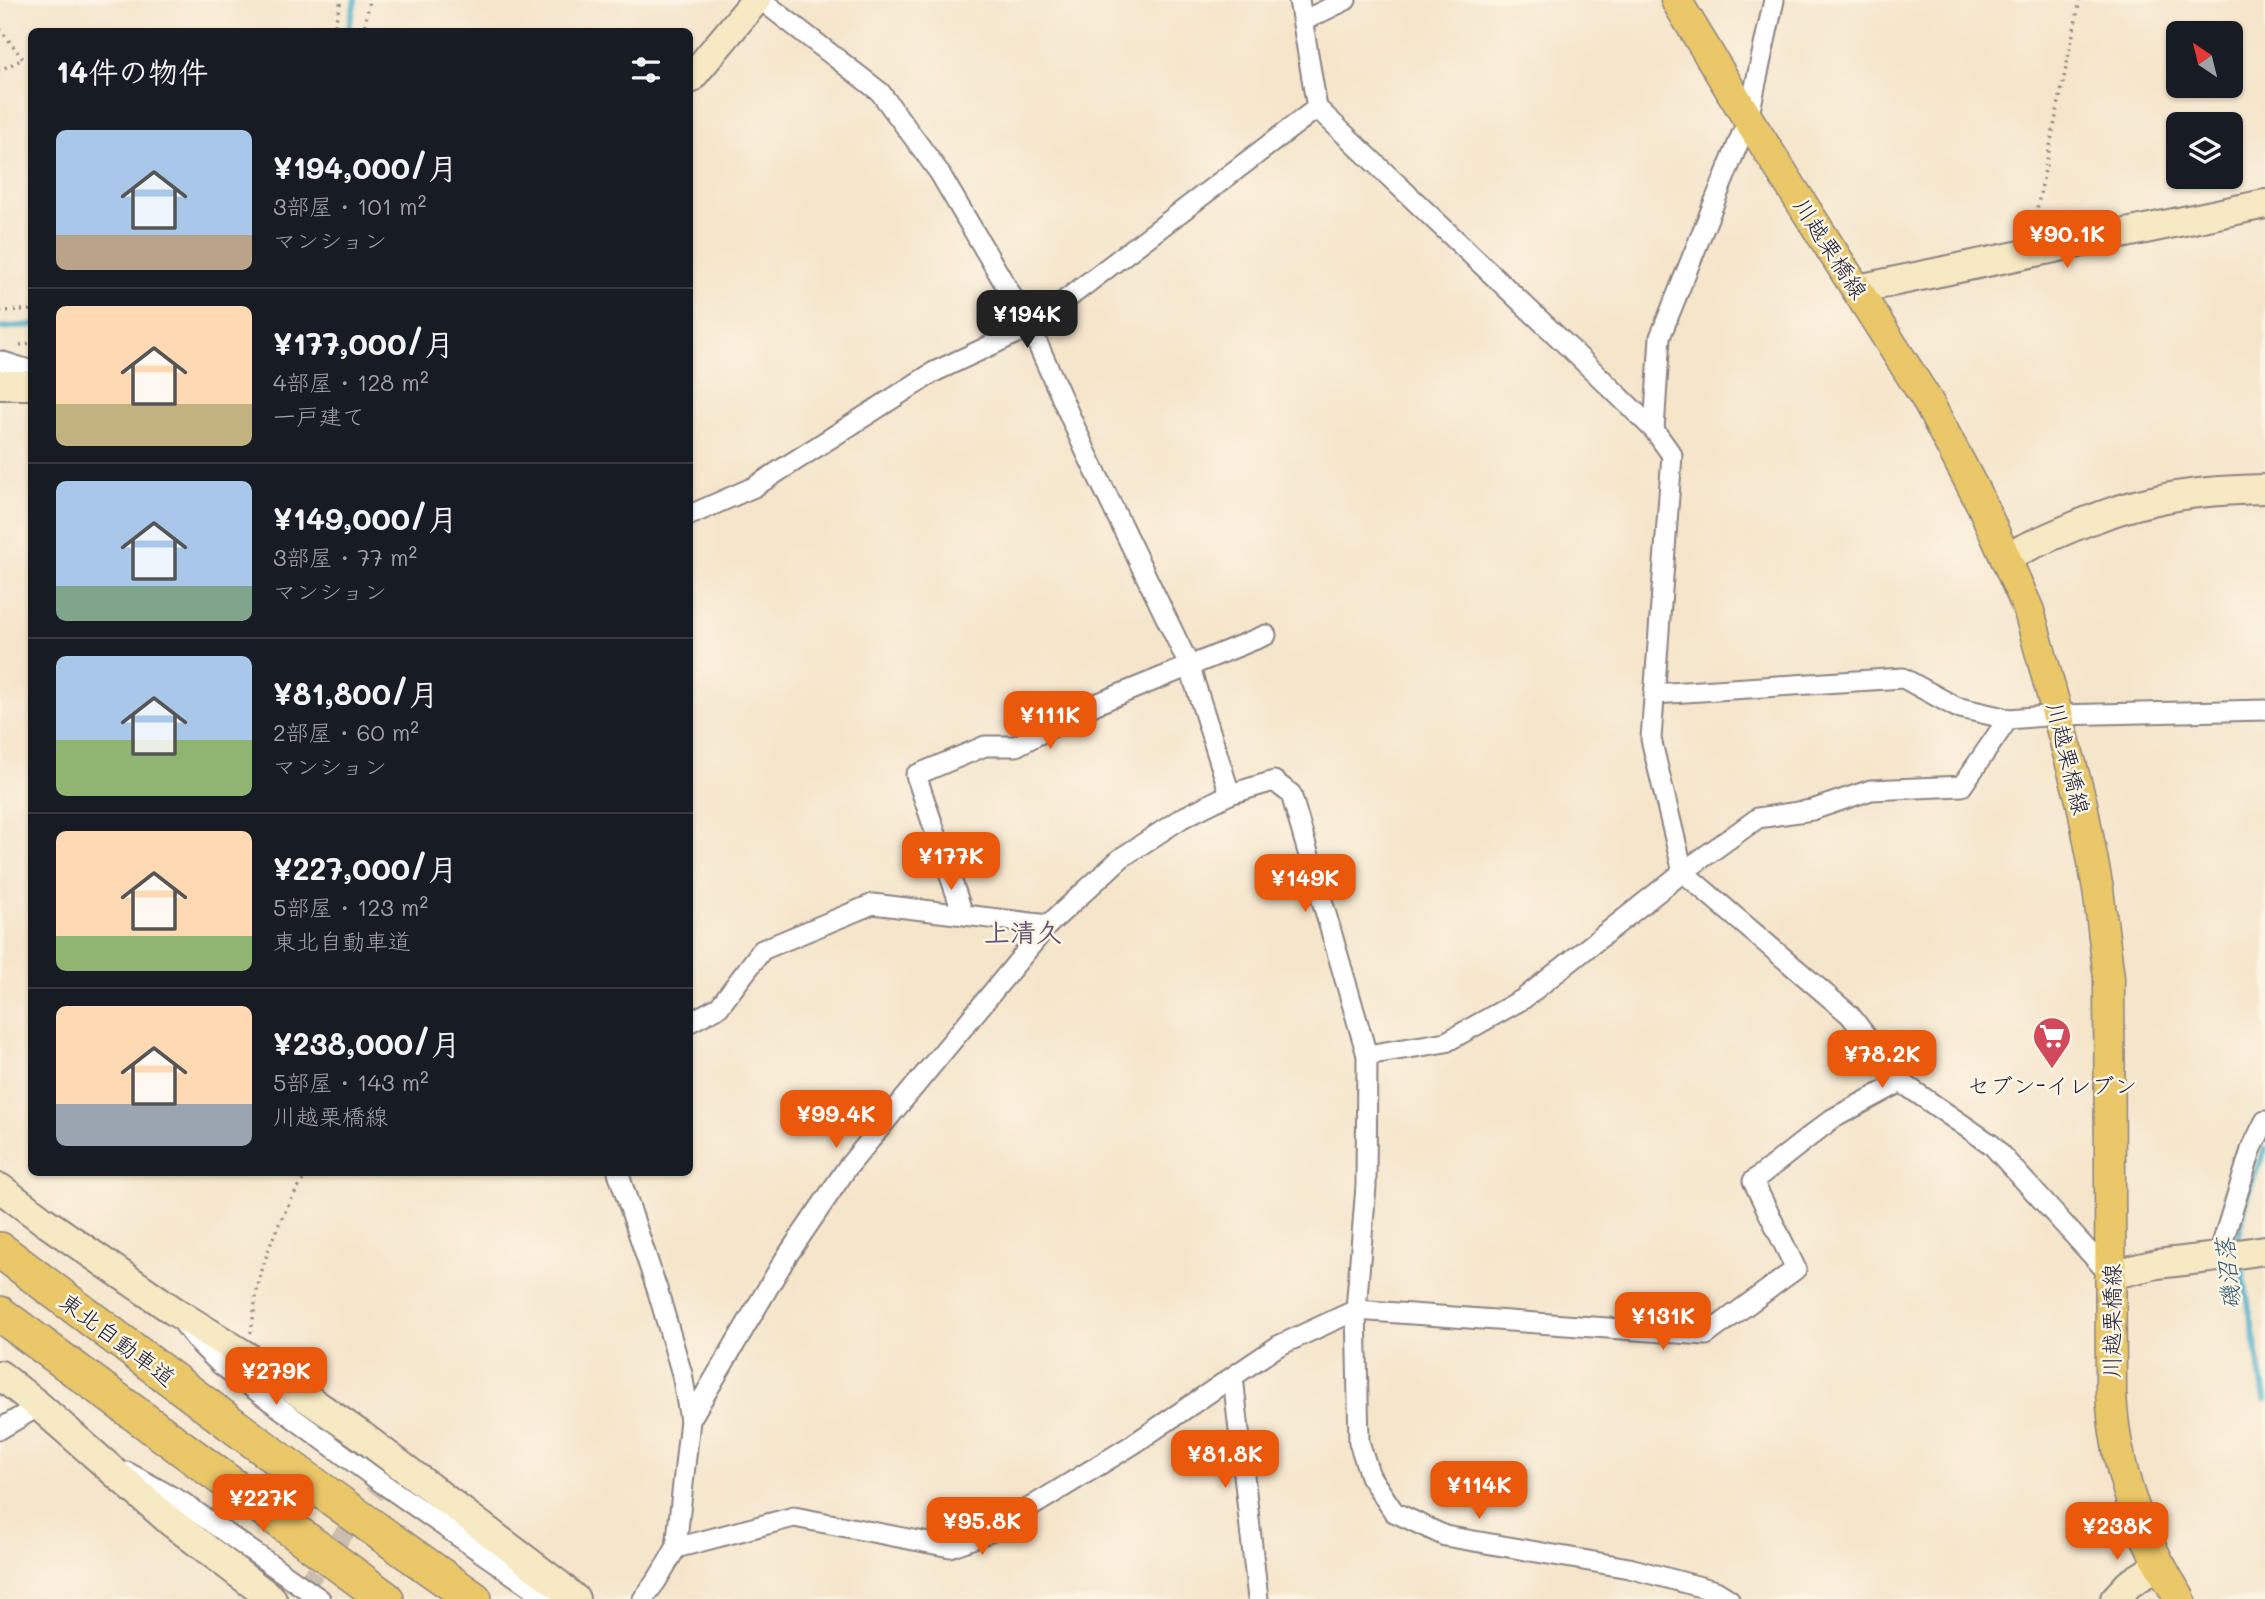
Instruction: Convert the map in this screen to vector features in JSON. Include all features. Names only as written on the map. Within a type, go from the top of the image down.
[{"type":"highway","name":"東北自動車道","points":[[0,1250],[151,1364],[474,1599]]},
{"type":"highway","points":[[0,1314],[386,1599]]},
{"type":"main road","name":"川越栗橋線","points":[[1676,0],[1748,120],[1927,400],[1982,505],[2029,611],[2082,804],[2098,889],[2109,978],[2113,1431],[2136,1517],[2159,1565],[2180,1599]]},
{"type":"street","points":[[693,75],[756,0]]},
{"type":"street","points":[[761,0],[880,92],[939,172],[1030,327],[1086,452],[1189,665],[1230,794]]},
{"type":"street","points":[[1299,0],[1317,108],[1654,430],[1672,456],[1651,739],[1683,872],[1850,1015],[1901,1082],[1992,1145],[2110,1275],[2157,1264],[2241,1254],[2250,1150],[2265,1121]]},
{"type":"street","points":[[1303,21],[1346,0]]},
{"type":"street","points":[[1654,430],[1660,337],[1748,120],[1774,0]]},
{"type":"street","points":[[693,514],[754,487],[934,372],[1030,327],[1317,108]]},
{"type":"street","points":[[1858,289],[2265,204]]},
{"type":"street","points":[[0,361],[28,370]]},
{"type":"street","points":[[0,385],[28,385]]},
{"type":"street","points":[[2005,557],[2076,526],[2149,501],[2192,493],[2265,489]]},
{"type":"street","points":[[964,914],[916,775],[985,746],[1016,746],[1096,704],[1266,635]]},
{"type":"street","points":[[1654,694],[1903,678],[1956,707],[2008,719],[2058,715],[2265,710]]},
{"type":"street","points":[[1367,1055],[1446,1042],[1523,999],[1683,872],[1758,818],[1812,810],[1871,790],[1962,786],[2008,719]]},
{"type":"street","points":[[690,1420],[785,1259],[847,1168],[1048,925],[1121,859],[1182,818],[1230,794],[1274,780],[1290,794],[1367,1055],[1366,1186],[1356,1310],[1359,1442],[1370,1476],[1394,1512],[1445,1536],[1629,1568],[1716,1591],[1729,1599]]},
{"type":"street","points":[[693,1020],[719,1007],[762,950],[873,904],[1048,925]]},
{"type":"street","points":[[676,1548],[794,1517],[950,1547],[990,1532],[1132,1445],[1278,1346],[1356,1310],[1706,1335],[1796,1269],[1753,1181],[1832,1119],[1901,1082]]},
{"type":"street","points":[[619,1176],[682,1374],[690,1420],[676,1548],[643,1599]]},
{"type":"street","points":[[0,1188],[174,1311],[243,1354],[362,1436],[575,1599]]},
{"type":"street","points":[[174,1311],[198,1342],[222,1365],[382,1483],[548,1599]]},
{"type":"street","points":[[0,1375],[170,1522],[272,1599]]},
{"type":"street","points":[[1233,1377],[1258,1599]]},
{"type":"street","points":[[0,1429],[39,1406]]},
{"type":"street","points":[[92,1453],[182,1502],[320,1599]]},
{"type":"street","points":[[2115,1599],[2129,1584],[2159,1565]]},
{"type":"path","points":[[334,28],[341,0]]},
{"type":"path","points":[[364,28],[370,0]]},
{"type":"path","points":[[2028,253],[2080,0]]},
{"type":"path","points":[[0,29],[23,59],[0,70]]},
{"type":"path","points":[[0,311],[28,310]]},
{"type":"path","points":[[243,1354],[249,1342],[259,1280],[267,1254],[305,1176]]},
{"type":"waterway","points":[[349,28],[355,0]]},
{"type":"waterway","points":[[0,328],[28,325]]},
{"type":"waterway","name":"磯沼落","points":[[2239,1248],[2238,1240],[2248,1193],[2265,1149]]},
{"type":"waterway","name":"磯沼落","points":[[2241,1262],[2265,1399]]},
{"type":"tunnel","points":[[304,1587],[382,1483]]},
{"type":"place","name":"セブン-イレブン","points":[[2052,1070]]},
{"type":"district","name":"上清久","points":[[1023,932]]}]
